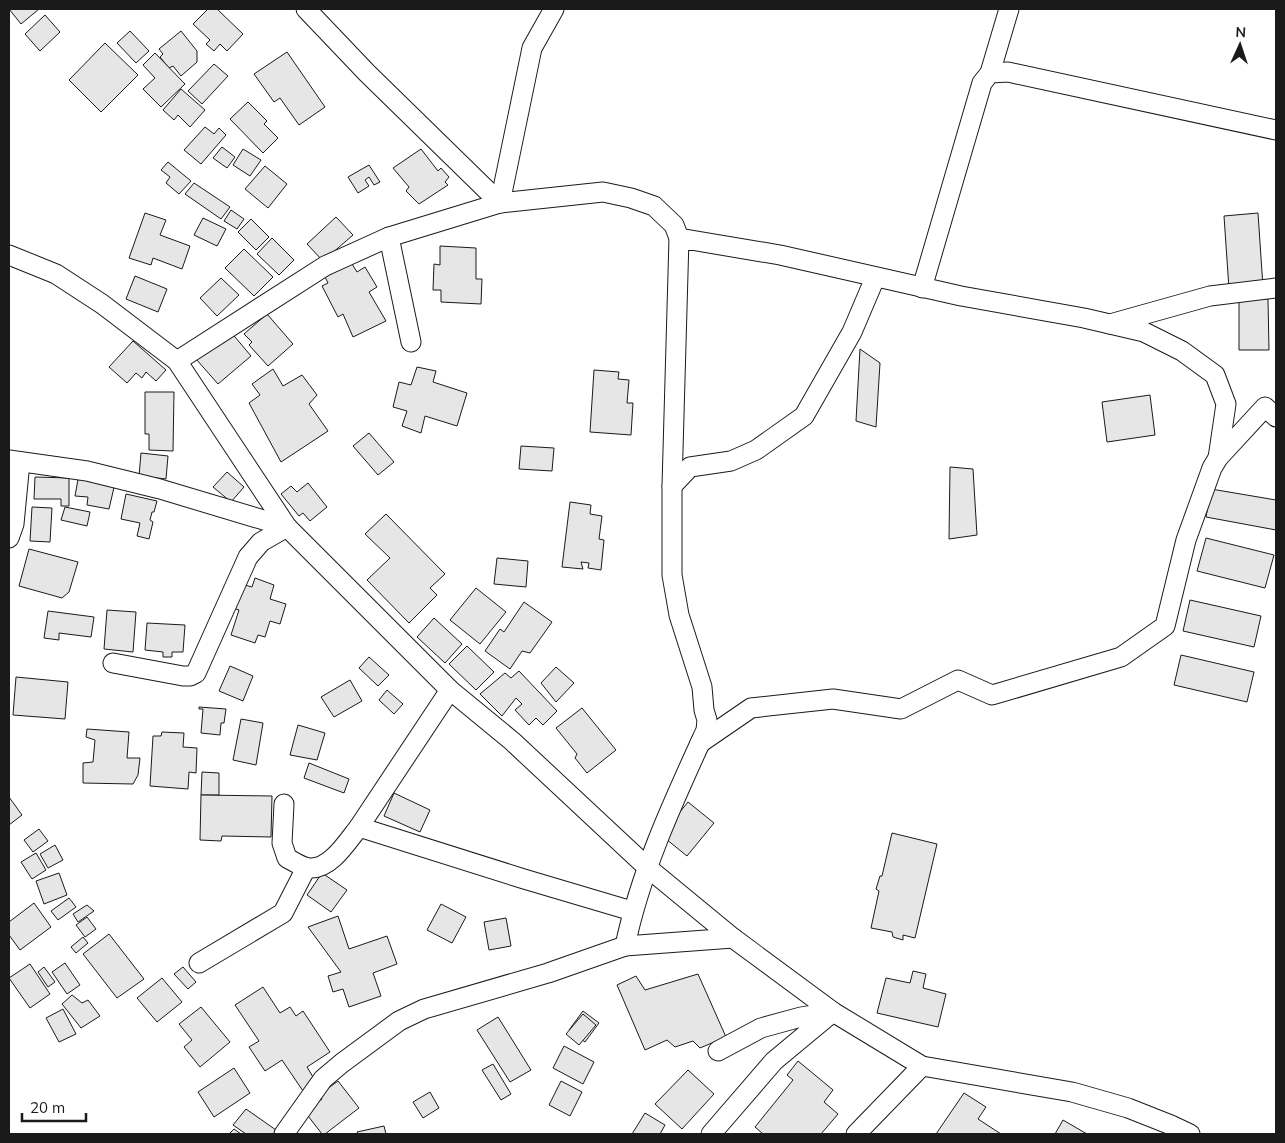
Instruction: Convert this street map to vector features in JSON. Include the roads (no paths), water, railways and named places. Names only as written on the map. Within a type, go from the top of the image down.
[{"type":"street","points":[[306,9],[367,73],[500,203]]},
{"type":"street","points":[[500,203],[532,48],[554,9]]},
{"type":"street","points":[[922,288],[982,83],[990,73],[1009,9]]},
{"type":"street","points":[[990,73],[1008,72],[1276,130]]},
{"type":"street","points":[[177,361],[325,266],[389,237],[500,203],[603,192],[631,198],[654,206],[674,225],[680,238],[672,486],[672,574],[679,615],[702,687],[707,720],[706,730],[655,845],[632,911],[625,946]]},
{"type":"street","points":[[389,237],[411,342]]},
{"type":"street","points":[[680,238],[780,255],[922,288],[1144,332],[1182,351],[1215,375],[1226,404],[1218,458]]},
{"type":"street","points":[[9,256],[56,274],[102,304],[177,361],[287,527],[450,690],[512,741],[648,868],[733,938],[834,1012],[922,1066],[1072,1092],[1128,1108],[1190,1134]]},
{"type":"street","points":[[672,486],[690,467],[731,461],[756,450],[804,416],[852,332],[875,278]]},
{"type":"street","points":[[1109,324],[1210,296],[1276,288]]},
{"type":"street","points":[[700,743],[751,708],[834,699],[901,709],[958,680],[992,695],[1121,657],[1165,626],[1186,540],[1212,468],[1218,458],[1265,407],[1276,417]]},
{"type":"street","points":[[9,538],[14,524],[14,461],[87,471],[160,489],[287,527]]},
{"type":"street","points":[[113,663],[183,676],[190,676],[196,673],[248,556],[261,542],[287,527]]},
{"type":"street","points":[[284,804],[282,843],[287,858],[306,868],[319,868],[332,859],[359,827],[450,690]]},
{"type":"street","points":[[359,827],[632,911]]},
{"type":"street","points":[[200,963],[283,913],[306,868]]},
{"type":"street","points":[[284,1134],[323,1079],[342,1062],[399,1021],[424,1008],[548,973],[625,946],[733,938]]},
{"type":"street","points":[[718,1051],[761,1028],[801,1017],[834,1012]]},
{"type":"street","points":[[711,1134],[774,1061],[834,1012]]},
{"type":"street","points":[[856,1134],[922,1066]]}]
